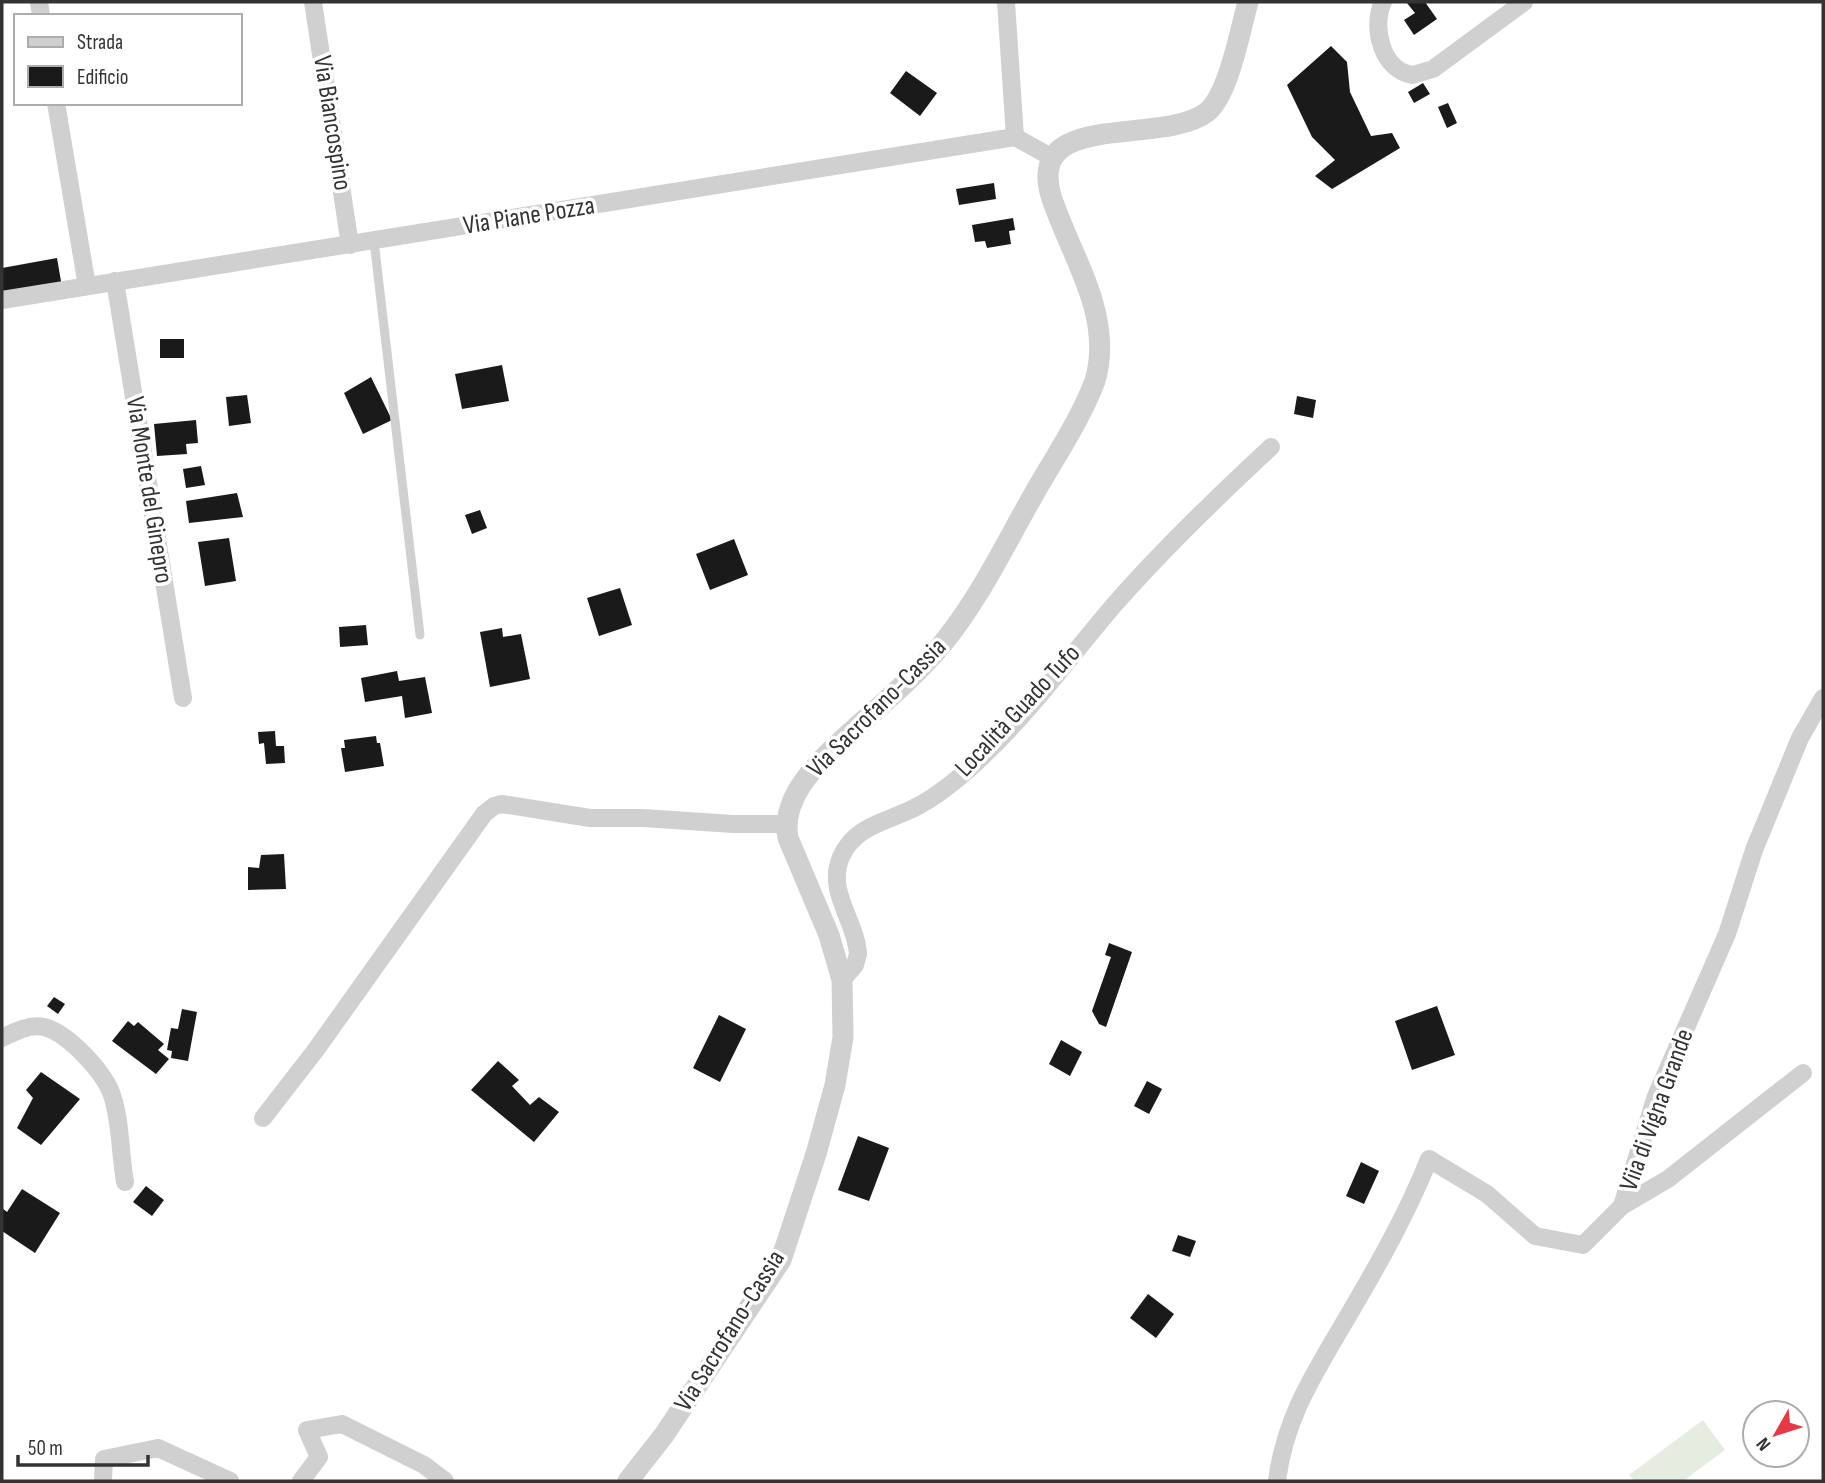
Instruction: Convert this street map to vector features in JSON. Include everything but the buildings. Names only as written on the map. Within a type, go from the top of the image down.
[{"type":"street","name":"Via Biancospino","points":[[313,2],[350,245]]},
{"type":"street","points":[[1006,2],[1015,137],[1051,158],[1064,146],[1084,137],[1171,127],[1206,113],[1217,101],[1224,86],[1248,2]]},
{"type":"street","points":[[1382,2],[1377,20],[1384,51],[1395,68],[1413,75],[1433,69],[1524,2]]},
{"type":"street","points":[[56,105],[87,286]]},
{"type":"street","name":"Via Piane Pozza","points":[[2,300],[1015,137]]},
{"type":"street","name":"Via Sacrofano-Cassia","points":[[628,1481],[664,1435],[781,1260],[816,1154],[835,1085],[843,1037],[842,979],[829,935],[792,853],[786,824],[791,803],[811,772],[927,661],[964,614],[1086,402],[1095,381],[1100,354],[1099,322],[1051,196],[1047,173],[1051,158]]},
{"type":"street","name":"Via Monte del Ginepro","points":[[115,282],[183,698]]},
{"type":"street","name":"Località Guado Tufo","points":[[842,979],[855,965],[858,954],[837,884],[839,863],[849,844],[868,827],[933,798],[981,757],[1011,727],[1156,558],[1271,447]]},
{"type":"street","name":"Viia di Vigna Grande","points":[[1277,1481],[1294,1412],[1413,1200],[1429,1159],[1488,1194],[1535,1236],[1583,1245],[1622,1206],[1656,1096],[1727,934],[1754,850],[1795,751],[1823,698]]},
{"type":"street","points":[[263,1118],[315,1051],[484,814],[494,806],[502,804],[590,818],[786,824]]},
{"type":"street","points":[[2,1038],[25,1029],[44,1027],[65,1039],[98,1070],[114,1103],[125,1182]]},
{"type":"street","points":[[1622,1206],[1668,1179],[1802,1073]]},
{"type":"street","points":[[301,1481],[319,1457],[307,1430],[342,1424],[424,1465],[445,1481]]},
{"type":"street","points":[[103,1481],[104,1459],[158,1448],[230,1481]]},
{"type":"lane","points":[[374,241],[420,635]]},
{"type":"shaded area","points":[[1703,1420],[1725,1450],[1683,1481],[1634,1481],[1629,1475]]}]
